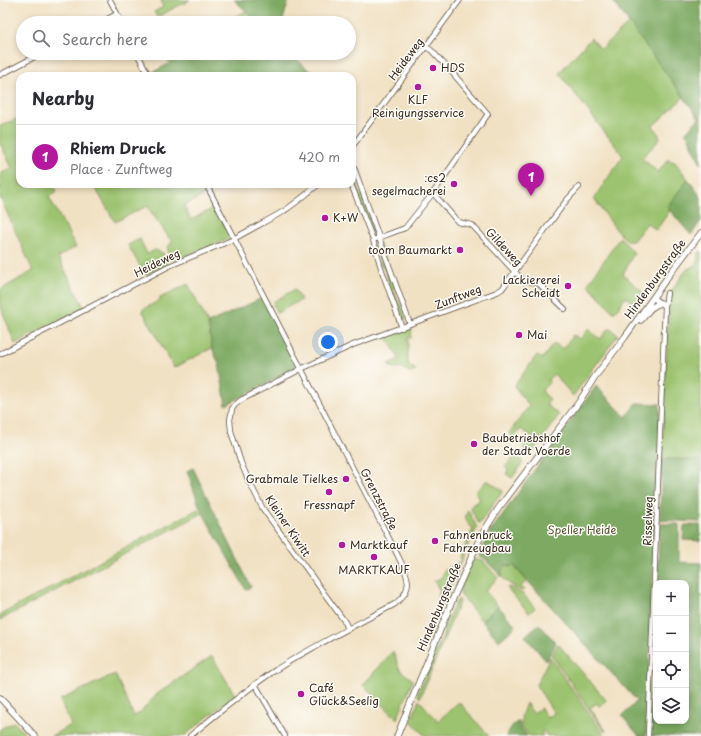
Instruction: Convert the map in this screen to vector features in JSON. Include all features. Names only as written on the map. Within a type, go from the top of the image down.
[{"type":"main road","name":"Hindenburgstraße","points":[[397,736],[480,536],[498,509],[579,402],[594,378],[701,233]]},
{"type":"main road","name":"Hindenburgstraße","points":[[625,337],[633,330],[650,308],[654,305],[663,305]]},
{"type":"main road","points":[[0,698],[36,736]]},
{"type":"street","points":[[110,0],[117,14],[113,16]]},
{"type":"street","name":"Heideweg","points":[[356,142],[460,0]]},
{"type":"street","points":[[373,240],[406,228],[433,193],[488,114],[449,69],[431,50],[426,47]]},
{"type":"street","points":[[0,75],[29,60]]},
{"type":"street","points":[[141,60],[147,72]]},
{"type":"street","points":[[356,173],[410,324]]},
{"type":"street","name":"Zunftweg","points":[[301,368],[353,346],[502,289],[566,201],[579,187]]},
{"type":"street","name":"Grenzstraße","points":[[190,736],[255,684],[301,654],[395,604],[404,594],[408,583],[407,575],[398,556],[208,188]]},
{"type":"street","name":"Heideweg","points":[[0,354],[169,266],[234,239],[284,210],[314,188]]},
{"type":"street","points":[[353,188],[373,240],[402,328]]},
{"type":"street","name":"Gildeweg","points":[[433,193],[458,222],[472,225],[514,271],[524,280],[538,283],[566,310]]},
{"type":"street","name":"Risselweg","points":[[648,736],[663,305],[667,293]]},
{"type":"street","points":[[653,298],[663,305]]},
{"type":"street","name":"Kleiner Kiwitt","points":[[301,368],[241,400],[235,405],[230,415],[231,431],[248,479],[264,509],[345,622],[348,629]]},
{"type":"street","points":[[255,684],[285,736]]},
{"type":"green space","points":[[161,0],[190,0],[156,16],[154,12],[163,7]]},
{"type":"green space","points":[[234,0],[289,0],[284,16],[252,16]]},
{"type":"green space","points":[[612,0],[701,0],[701,164],[688,136],[685,133],[699,118]]},
{"type":"green space","points":[[246,11],[251,16],[236,16]]},
{"type":"green space","points":[[629,23],[684,97],[653,126],[658,132],[660,139],[642,158],[658,172],[668,160],[675,162],[688,179],[668,207],[670,211],[656,230],[647,223],[633,241],[627,240],[619,233],[594,198],[623,156],[559,73],[591,38],[601,49]]},
{"type":"green space","points":[[168,60],[177,60],[170,64]]},
{"type":"green space","points":[[176,60],[298,60],[311,72],[153,72]]},
{"type":"green space","points":[[16,119],[16,188],[55,188],[57,191],[49,197],[76,247],[58,257],[84,307],[15,344],[0,305],[0,290],[33,271],[0,197],[0,174],[12,168],[0,143],[0,126]]},
{"type":"green space","points":[[688,179],[701,197],[701,221],[691,235],[667,207]]},
{"type":"green space","points":[[356,181],[375,232],[371,233],[354,188],[356,188]]},
{"type":"green space","points":[[95,188],[205,188],[208,193],[184,206],[191,220],[215,207],[231,238],[173,261],[167,248],[172,242],[147,206],[115,222]]},
{"type":"green space","points":[[620,237],[634,253],[623,274],[646,295],[637,307],[626,297],[614,313],[588,284]]},
{"type":"green space","points":[[140,239],[147,254],[155,250],[163,253],[168,264],[145,275],[128,245]]},
{"type":"green space","points":[[380,245],[395,287],[394,289],[396,295],[402,305],[406,319],[401,320],[387,282],[388,280],[384,268],[382,267],[376,246]]},
{"type":"green space","points":[[701,251],[701,460],[662,459],[669,294],[687,269],[696,264],[698,254]]},
{"type":"green space","points":[[188,284],[208,323],[212,348],[174,368],[142,310],[160,300],[160,298]]},
{"type":"green space","points":[[295,289],[301,300],[277,313],[273,302]]},
{"type":"green space","points":[[262,298],[296,363],[294,369],[226,405],[219,364],[212,348],[208,323]]},
{"type":"green space","points":[[412,327],[411,338],[408,338],[408,363],[416,370],[411,373],[404,369],[390,367],[388,364],[399,359],[387,337]]},
{"type":"green space","points":[[609,328],[618,335],[573,396],[554,374],[548,380],[549,383],[542,390],[550,399],[546,404],[559,415],[530,455],[523,448],[531,436],[521,429],[514,438],[509,433],[529,406],[514,386],[537,355],[542,359],[554,343],[563,349],[573,335],[581,339],[588,329],[600,339]]},
{"type":"green space","name":"Speller Heide","points":[[596,386],[626,417],[636,403],[660,404],[646,736],[639,736],[622,716],[637,701],[513,565],[510,567],[506,565],[501,572],[503,574],[501,576],[479,556],[490,532]]},
{"type":"green space","points":[[517,454],[523,463],[512,478],[506,474],[508,470],[505,467]]},
{"type":"green space","points":[[662,459],[701,460],[701,522],[660,520]]},
{"type":"green space","points":[[193,468],[251,587],[246,590],[200,508],[187,471]]},
{"type":"green space","points":[[487,480],[503,491],[480,523],[478,523],[470,507],[474,503],[476,504],[480,498],[475,492]]},
{"type":"green space","points":[[198,509],[201,514],[0,620],[0,615]]},
{"type":"green space","points":[[468,510],[477,528],[462,560],[460,557],[473,529],[467,523],[466,516]]},
{"type":"green space","points":[[660,524],[678,524],[679,562],[701,563],[701,736],[649,736],[653,666],[653,724],[689,724],[689,580],[657,580]]},
{"type":"green space","points":[[685,525],[700,525],[701,541],[683,540]]},
{"type":"green space","points":[[472,560],[483,561],[498,578],[485,591],[498,606],[482,621],[460,594],[460,590]]},
{"type":"green space","points":[[461,561],[436,619],[433,613],[439,603],[438,593],[440,591],[434,581],[441,578],[445,570]]},
{"type":"green space","points":[[512,564],[527,581],[521,586],[524,590],[521,591],[501,576],[503,574],[501,572],[506,565]]},
{"type":"green space","points":[[510,587],[524,595],[535,608],[529,613],[507,588]]},
{"type":"green space","points":[[457,600],[460,600],[420,698],[418,696],[418,692],[443,636],[445,624]]},
{"type":"green space","points":[[498,606],[516,626],[499,641],[482,621]]},
{"type":"green space","points":[[539,624],[556,643],[546,661],[525,636]]},
{"type":"green space","points":[[558,644],[606,700],[600,707],[597,703],[590,708],[606,731],[605,732],[552,656]]},
{"type":"green space","points":[[393,651],[400,670],[413,680],[397,719],[363,685]]},
{"type":"green space","points":[[212,656],[235,695],[184,736],[96,736],[95,734],[91,736],[51,736],[71,725],[60,700],[115,674],[134,716],[140,713],[157,694]]},
{"type":"green space","points":[[550,657],[605,736],[547,736],[543,731],[541,732],[543,736],[529,736],[525,731],[521,717],[526,703],[533,713],[541,708],[547,718],[554,713],[536,685]]},
{"type":"green space","points":[[419,700],[438,721],[459,702],[489,736],[425,736],[411,721]]},
{"type":"green space","points":[[14,722],[27,736],[0,736],[0,729]]},
{"type":"green space","points":[[519,722],[527,736],[506,736],[512,726]]},
{"type":"place","name":"HDS","points":[[433,68]]},
{"type":"place","name":"KLF Reinigungsservice","points":[[418,87]]},
{"type":"place","name":":cs2 segelmacherei","points":[[454,184]]},
{"type":"place","name":"Rhiem Druck","points":[[531,196]]},
{"type":"place","name":"K+W","points":[[325,218]]},
{"type":"place","name":"toom Baumarkt","points":[[460,250]]},
{"type":"place","name":"Lackiererei Scheidt","points":[[568,286]]},
{"type":"place","name":"Mai","points":[[519,335]]},
{"type":"place","name":"Baubetriebshof der Stadt Voerde","points":[[474,444]]},
{"type":"place","name":"Grabmale Tielkes","points":[[346,479]]},
{"type":"place","name":"Fressnapf","points":[[329,492]]},
{"type":"place","name":"Fahnenbruck Fahrzeugbau","points":[[435,541]]},
{"type":"place","name":"Marktkauf","points":[[342,545]]},
{"type":"place","name":"MARKTKAUF","points":[[374,557]]},
{"type":"place","name":"Café Glück&Seelig","points":[[301,694]]}]
